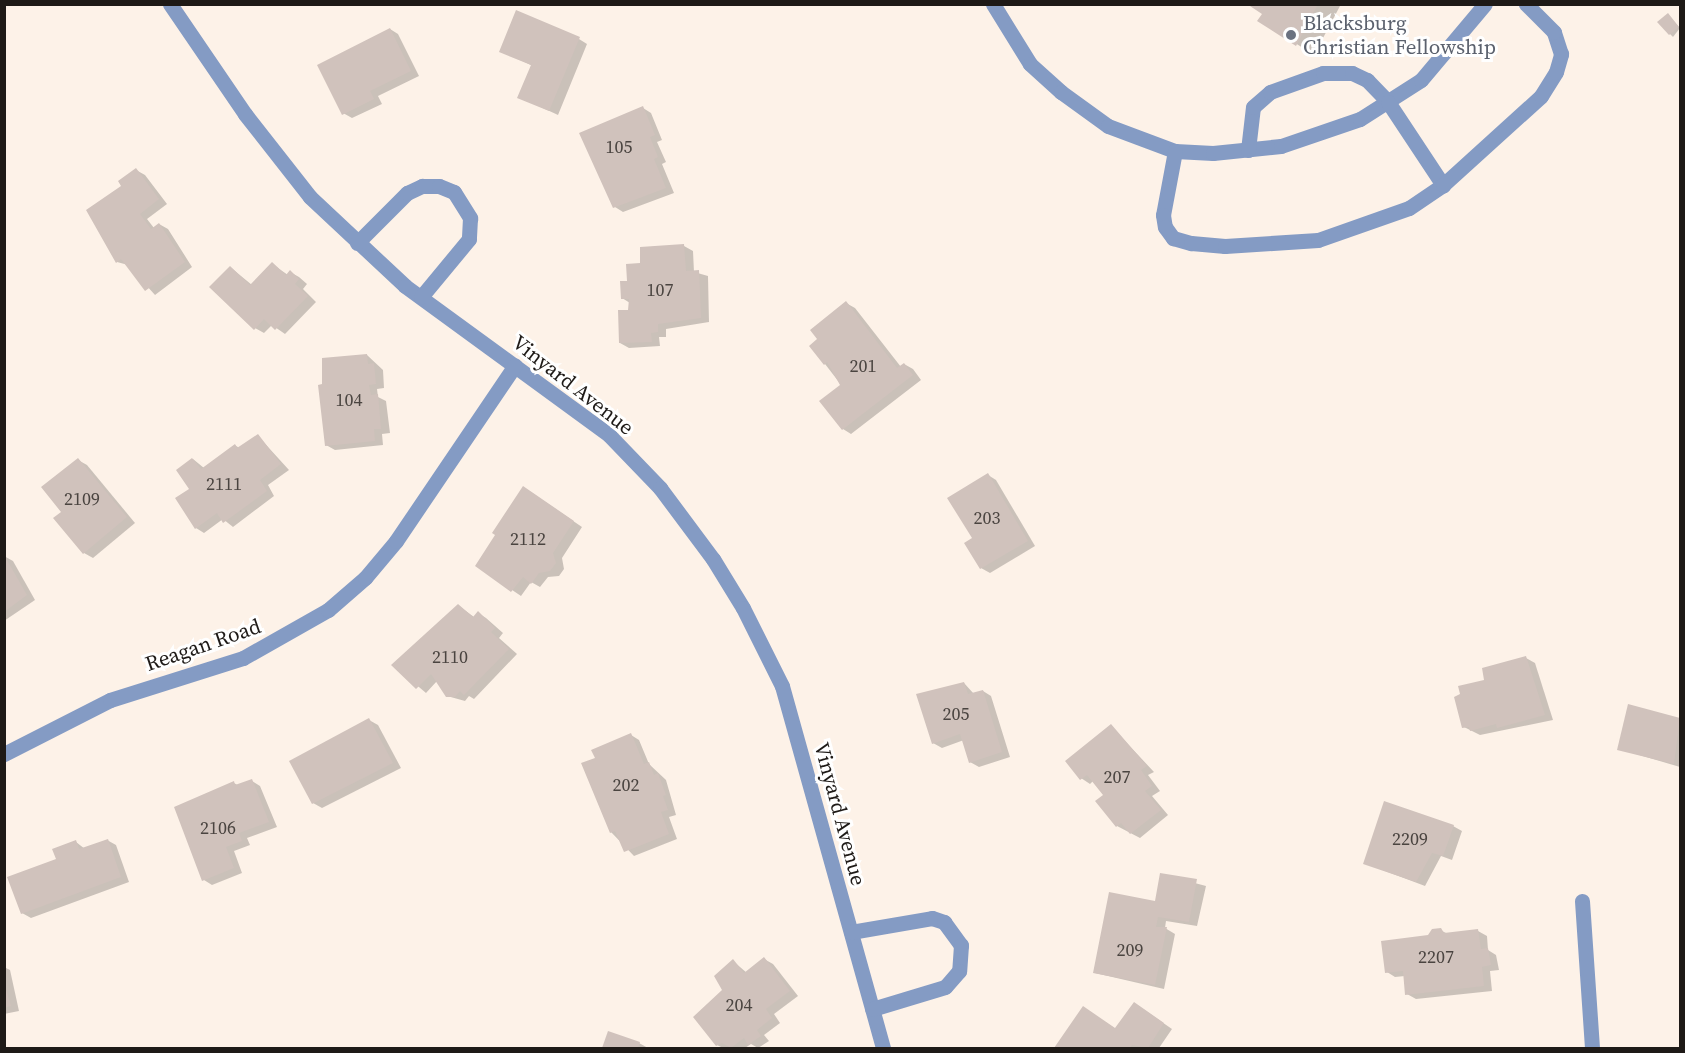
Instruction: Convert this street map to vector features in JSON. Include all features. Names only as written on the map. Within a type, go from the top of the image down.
[{"type":"street","name":"Vinyard Avenue","points":[[170,4],[245,114],[296,178],[357,243],[421,297],[609,435],[660,488],[743,608],[782,686],[883,1048]]},
{"type":"street","points":[[993,4],[1030,64],[1061,93],[1108,126],[1175,151],[1213,153],[1281,146],[1360,119],[1421,80],[1485,4]]},
{"type":"street","points":[[1175,151],[1163,215],[1165,227],[1173,238],[1191,243],[1225,246],[1318,240],[1409,208],[1443,185],[1541,96],[1556,72],[1561,54],[1554,32],[1526,4]]},
{"type":"street","points":[[1248,150],[1253,107],[1270,92],[1323,73],[1352,73],[1367,80],[1388,102],[1443,185]]},
{"type":"street","points":[[357,243],[407,193],[422,186],[439,186],[454,192],[470,218],[469,239],[421,297]]},
{"type":"street","name":"Reagan Road","points":[[4,754],[110,700],[243,658],[328,610],[396,541],[515,365]]},
{"type":"street","points":[[1582,901],[1592,1048]]},
{"type":"street","points":[[851,932],[932,918],[944,922],[961,945],[959,971],[945,987],[872,1009]]},
{"type":"building","name":"Blacksburg Christian Fellowship","points":[[1247,4],[1318,4],[1296,46],[1257,21],[1262,14]]},
{"type":"building","points":[[516,10],[580,37],[549,111],[517,98],[531,65],[499,52]]},
{"type":"building","points":[[1668,13],[1679,27],[1669,35],[1657,22]]},
{"type":"building","points":[[390,28],[411,71],[370,91],[374,99],[342,115],[317,65]]},
{"type":"building","points":[[643,106],[655,135],[650,137],[658,157],[654,159],[666,188],[613,208],[579,133]]},
{"type":"building","points":[[136,168],[159,199],[140,214],[151,229],[159,223],[185,262],[145,291],[121,259],[116,263],[86,210],[121,186],[118,181]]},
{"type":"building","points":[[684,244],[686,271],[699,270],[701,318],[658,324],[658,332],[651,333],[652,342],[619,343],[618,310],[628,310],[629,299],[621,299],[620,281],[627,281],[626,264],[640,263],[640,247]]},
{"type":"building","points":[[272,262],[286,275],[290,270],[299,279],[295,284],[308,296],[275,330],[264,319],[254,330],[209,287],[230,266],[250,285]]},
{"type":"building","points":[[846,301],[897,368],[904,363],[913,375],[842,430],[819,401],[840,385],[827,362],[824,365],[809,346],[817,339],[810,330]]},
{"type":"building","points":[[367,354],[368,364],[374,363],[376,384],[369,385],[371,395],[378,394],[381,429],[374,429],[375,441],[325,446],[318,385],[322,384],[322,358]]},
{"type":"building","points":[[258,434],[281,464],[260,480],[267,491],[223,523],[217,513],[195,529],[175,498],[189,489],[176,470],[192,458],[201,469],[235,444],[237,448]]},
{"type":"building","points":[[78,458],[127,517],[83,554],[53,518],[61,512],[41,487]]},
{"type":"building","points":[[988,473],[1028,541],[980,569],[964,543],[972,538],[947,498]]},
{"type":"building","points":[[523,486],[574,521],[553,553],[556,563],[550,571],[539,573],[531,584],[523,577],[511,592],[475,566],[495,535],[492,533]]},
{"type":"building","points":[[4,555],[27,595],[4,612]]},
{"type":"building","points":[[458,604],[473,617],[478,611],[495,628],[491,632],[509,649],[464,695],[460,691],[455,697],[446,697],[431,674],[416,689],[391,665]]},
{"type":"building","points":[[1526,656],[1545,715],[1497,728],[1496,724],[1470,731],[1469,727],[1462,728],[1454,697],[1460,694],[1458,686],[1484,680],[1482,668]]},
{"type":"building","points":[[964,682],[968,694],[983,690],[1002,752],[969,763],[960,734],[932,744],[916,694]]},
{"type":"building","points":[[1628,704],[1680,718],[1674,764],[1617,750]]},
{"type":"building","points":[[369,718],[393,763],[312,804],[289,761]]},
{"type":"building","points":[[1111,724],[1147,766],[1141,770],[1152,786],[1145,791],[1161,810],[1130,834],[1121,823],[1116,827],[1095,801],[1103,795],[1087,775],[1080,780],[1065,761]]},
{"type":"building","points":[[631,733],[644,764],[649,762],[654,775],[658,773],[666,795],[663,796],[668,810],[661,812],[669,834],[624,852],[615,831],[610,833],[581,763],[595,758],[591,750]]},
{"type":"building","points":[[252,779],[269,822],[239,833],[242,841],[226,847],[234,868],[202,881],[174,807],[234,781],[235,785]]},
{"type":"building","points":[[1384,801],[1454,825],[1443,856],[1432,853],[1416,882],[1363,864]]},
{"type":"building","points":[[108,839],[121,877],[21,914],[7,877],[56,859],[52,849],[76,840],[79,849]]},
{"type":"building","points":[[1160,873],[1197,879],[1189,922],[1158,917],[1156,927],[1167,927],[1155,985],[1093,973],[1109,892],[1155,901]]},
{"type":"building","points":[[1441,928],[1444,933],[1478,929],[1481,949],[1488,948],[1491,965],[1482,967],[1484,986],[1405,995],[1403,971],[1385,973],[1381,941],[1428,935],[1432,929]]},
{"type":"building","points":[[764,957],[790,991],[766,1009],[772,1018],[757,1030],[761,1036],[748,1045],[744,1038],[731,1048],[722,1043],[716,1046],[693,1017],[722,990],[714,976],[733,959],[744,973]]},
{"type":"building","points":[[4,983],[11,1006],[4,1008]]},
{"type":"building","points":[[1134,1002],[1164,1023],[1148,1048],[1132,1045],[1130,1048],[1054,1048],[1083,1006],[1115,1028]]},
{"type":"building","points":[[608,1031],[640,1042],[638,1048],[602,1048]]},
{"type":"place","name":"Blacksburg Christian Fellowship","points":[[1291,35]]}]
